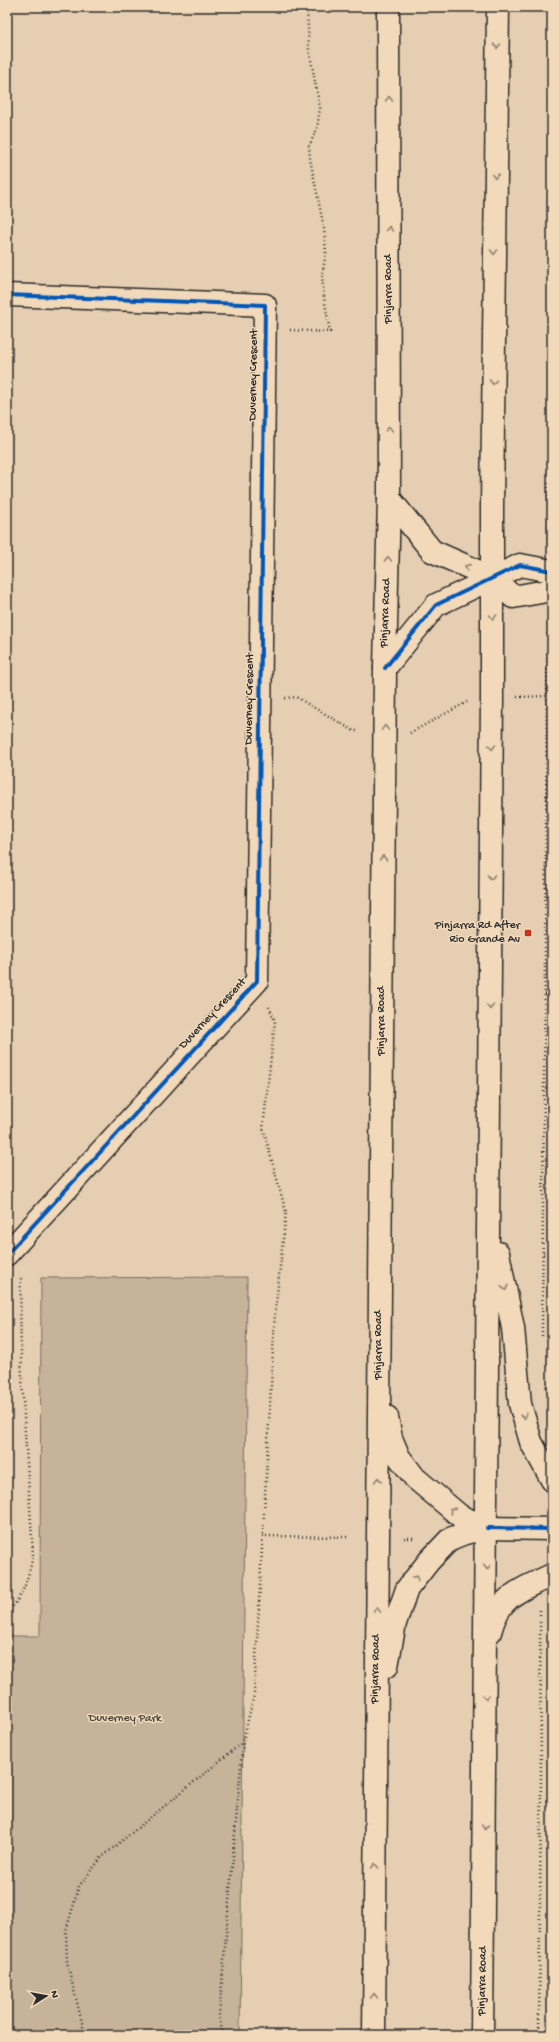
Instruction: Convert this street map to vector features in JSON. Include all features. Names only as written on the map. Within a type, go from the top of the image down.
[{"type":"main road","name":"Pinjarra Road","points":[[374,2035],[385,668],[389,498],[388,7]]},
{"type":"main road","name":"Pinjarra Road","points":[[482,2035],[487,1528],[493,578],[492,506],[498,7]]},
{"type":"main road","name":"Duverney Crescent","points":[[7,294],[265,305],[257,981],[7,1254]]},
{"type":"main road","points":[[389,498],[432,551],[493,578],[513,597],[552,590]]},
{"type":"main road","points":[[385,668],[436,605],[520,565],[552,572]]},
{"type":"main road","points":[[489,1208],[513,1328],[520,1404],[531,1442],[552,1480]]},
{"type":"main road","points":[[379,1381],[391,1438],[399,1457],[415,1478],[442,1502],[460,1516],[487,1528]]},
{"type":"main road","points":[[376,1722],[395,1623],[407,1589],[429,1561],[450,1540],[465,1533],[487,1528],[552,1529]]},
{"type":"main road","points":[[486,1649],[493,1622],[502,1604],[514,1593],[552,1576]]},
{"type":"path","points":[[542,1342],[547,696]]},
{"type":"path","points":[[223,2035],[219,2016],[243,1741],[254,1695],[275,1314],[286,1212],[263,1128],[275,1021],[257,981]]},
{"type":"path","points":[[544,994],[552,994]]},
{"type":"path","points":[[542,1254],[552,1254]]},
{"type":"path","points":[[7,1612],[16,1604],[26,1583],[33,1556],[22,1373],[20,1311],[22,1272]]},
{"type":"path","points":[[545,1381],[552,1402]]},
{"type":"path","points":[[262,1536],[349,1537]]},
{"type":"path","points":[[539,2035],[541,1779],[540,1607]]},
{"type":"path","points":[[85,2035],[67,1962],[66,1931],[79,1886],[102,1857],[243,1741]]},
{"type":"green space","name":"Duverney Park","points":[[247,1277],[240,2035],[7,2035],[7,1636],[40,1636],[41,1278]]},
{"type":"cycle path","points":[[7,295],[265,305],[257,981],[7,1254]]},
{"type":"cycle path","points":[[385,668],[436,605],[520,565],[552,571]]},
{"type":"cycle path","points":[[487,1528],[552,1529]]},
{"type":"place","name":"Pinjarra Rd After Rio Grande Av","points":[[528,933]]}]
